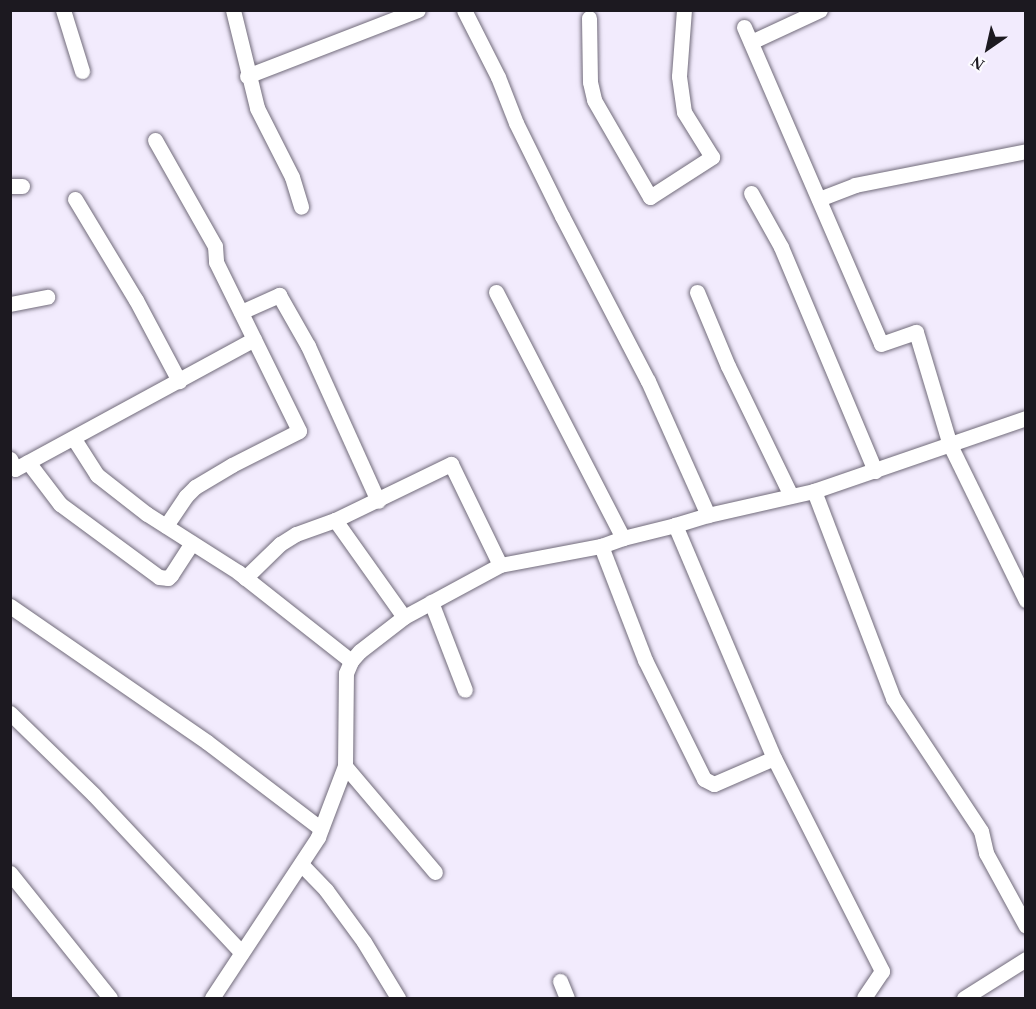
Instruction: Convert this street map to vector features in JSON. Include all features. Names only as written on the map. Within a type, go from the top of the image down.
[{"type":"street","points":[[63,10],[82,71]]},
{"type":"street","points":[[233,10],[257,108],[291,177],[301,207]]},
{"type":"street","points":[[248,76],[418,10]]},
{"type":"street","points":[[464,10],[498,77],[516,123],[562,216],[648,381],[708,515]]},
{"type":"street","points":[[589,18],[590,82],[594,100],[650,197],[712,157],[684,112],[679,76],[684,10]]},
{"type":"street","points":[[751,42],[820,10]]},
{"type":"street","points":[[744,27],[881,344],[916,332],[928,366],[940,421],[1026,600]]},
{"type":"street","points":[[155,140],[215,246],[216,262],[299,431],[232,465],[195,487],[186,496],[166,526]]},
{"type":"street","points":[[819,200],[855,185],[1026,151]]},
{"type":"street","points":[[751,193],[781,247],[875,471]]},
{"type":"street","points":[[75,199],[136,300],[179,381]]},
{"type":"street","points":[[496,292],[623,538]]},
{"type":"street","points":[[697,292],[791,496]]},
{"type":"street","points":[[241,312],[279,295],[308,346],[378,501]]},
{"type":"street","points":[[10,304],[47,297]]},
{"type":"street","points":[[10,459],[15,468],[28,462],[254,339]]},
{"type":"street","points":[[212,999],[301,864],[321,829],[345,766],[344,694],[346,673],[351,661],[404,617],[500,565],[602,546],[708,515],[814,491],[1026,418]]},
{"type":"street","points":[[74,439],[97,475],[166,526],[245,578],[351,661]]},
{"type":"street","points":[[28,462],[60,504],[159,577],[168,578],[171,575],[192,543]]},
{"type":"street","points":[[245,578],[280,544],[307,528],[335,520],[378,501],[451,464],[500,565]]},
{"type":"street","points":[[814,491],[893,698],[981,831],[986,853],[1026,927]]},
{"type":"street","points":[[335,520],[404,617]]},
{"type":"street","points":[[675,525],[774,758],[882,971],[864,999]]},
{"type":"street","points":[[602,546],[645,660],[704,779],[714,784],[774,758]]},
{"type":"street","points":[[431,602],[465,690]]},
{"type":"street","points":[[10,606],[207,742],[321,829]]},
{"type":"street","points":[[10,712],[94,795],[242,953]]},
{"type":"street","points":[[345,766],[435,872]]},
{"type":"street","points":[[301,864],[326,890],[358,934],[398,999]]},
{"type":"street","points":[[10,873],[108,998]]},
{"type":"street","points":[[964,999],[1026,959]]},
{"type":"street","points":[[560,981],[567,999]]}]
